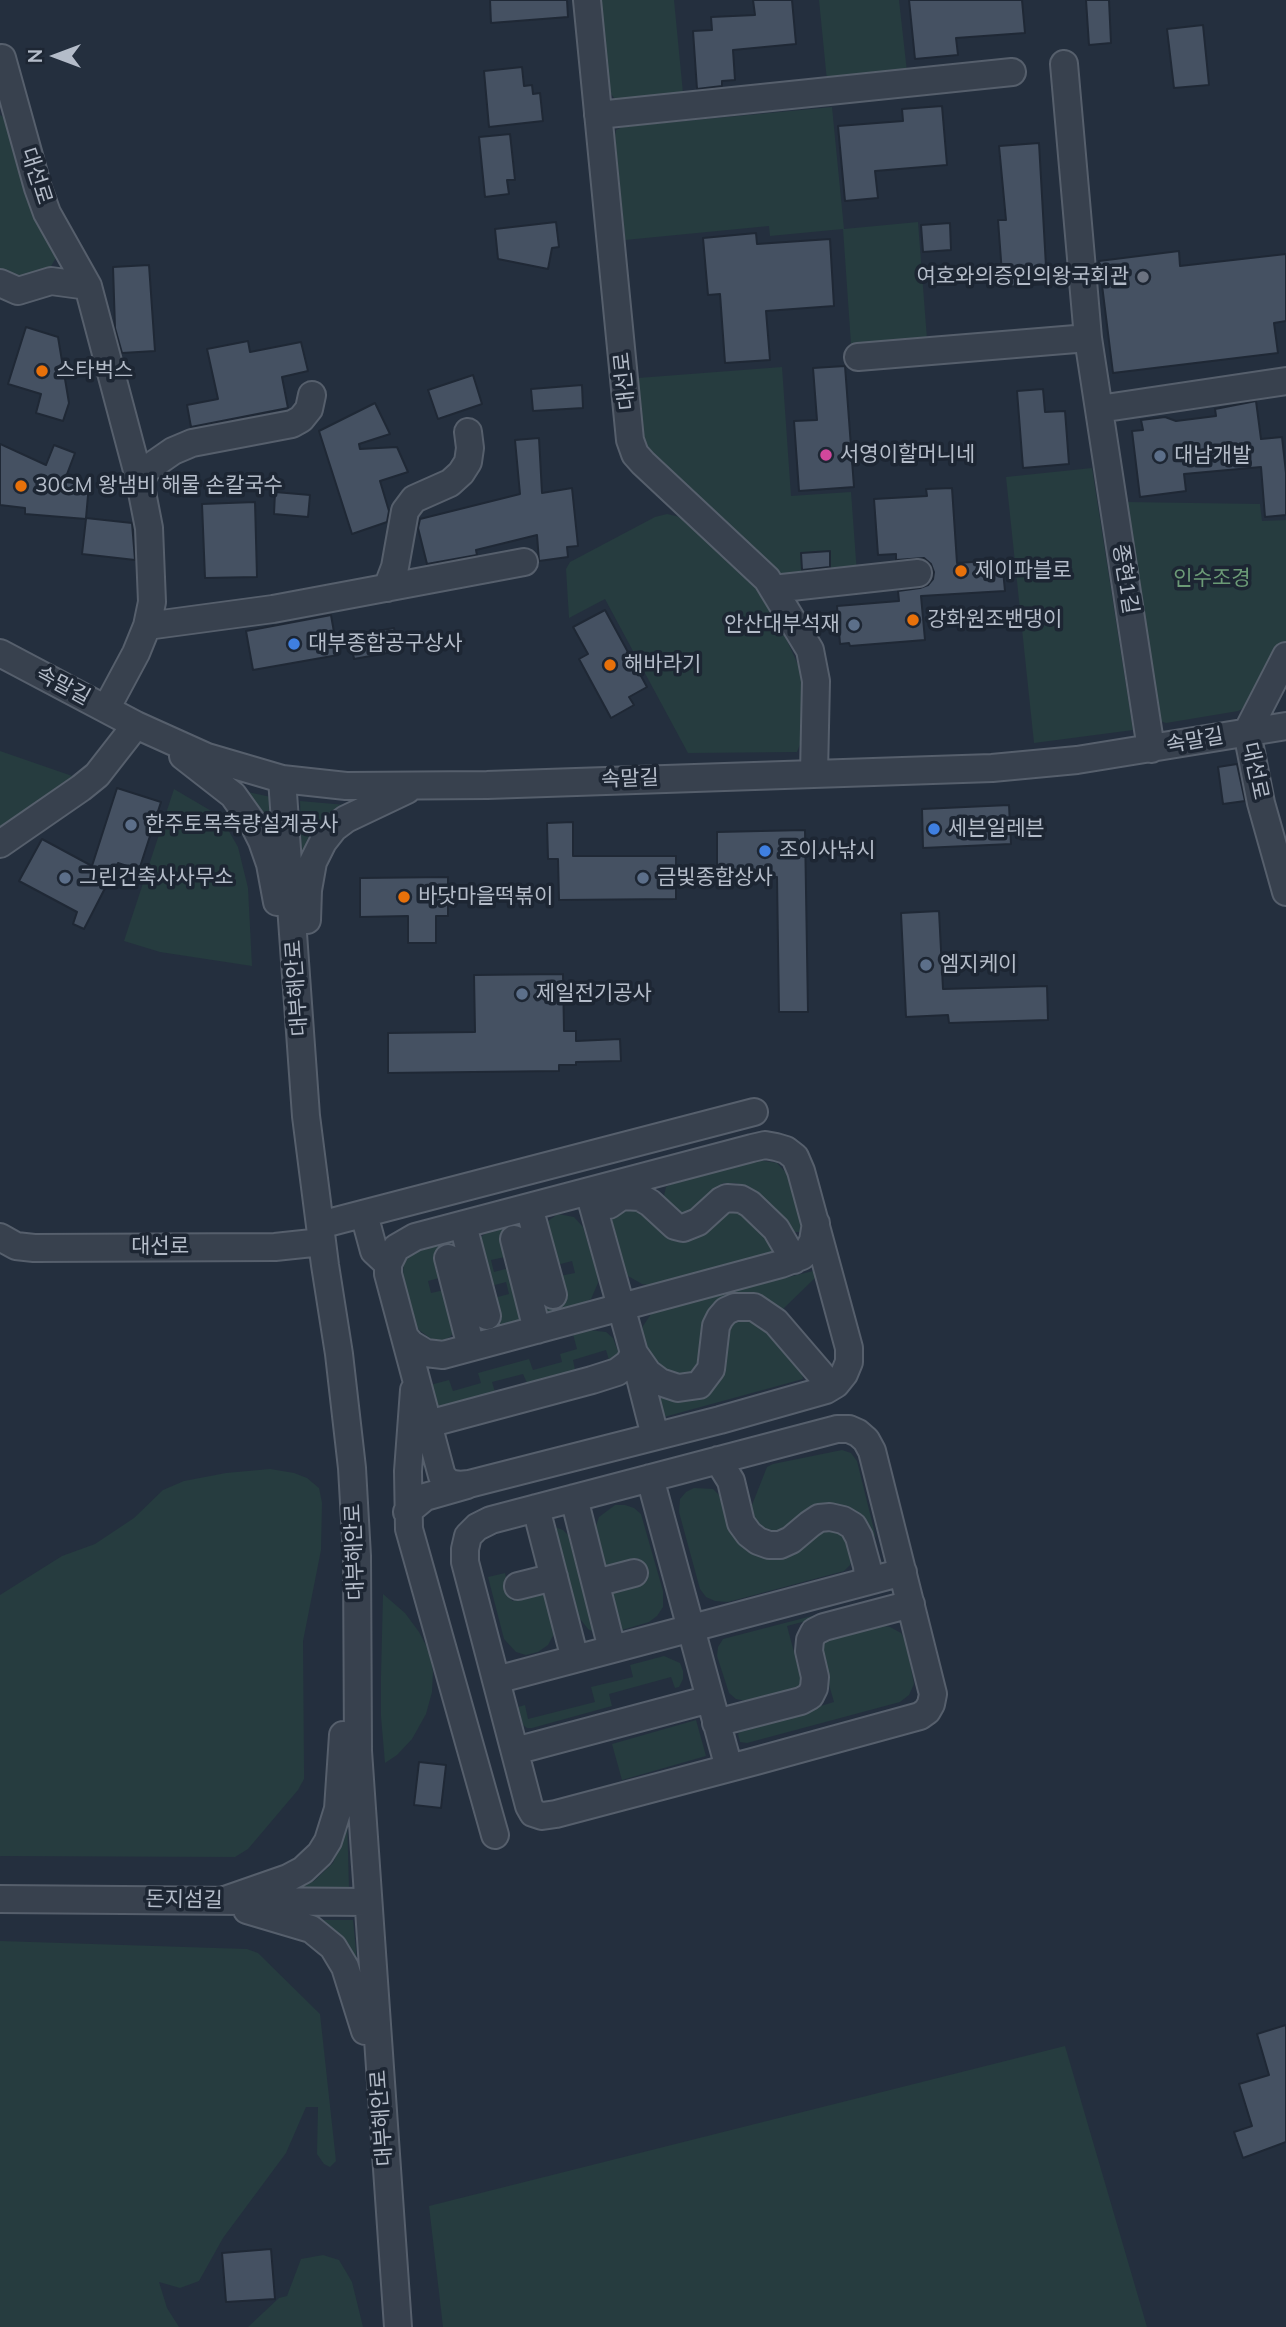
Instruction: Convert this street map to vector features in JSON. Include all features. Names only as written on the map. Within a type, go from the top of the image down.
[{"type":"street","name":"대선로","points":[[587,0],[630,440],[635,454],[767,579],[810,650],[816,681],[814,773]]},
{"type":"street","name":"대선로","points":[[2,58],[8,108],[47,213],[88,286],[140,482],[149,528],[152,602],[147,626],[106,709]]},
{"type":"street","name":"종현1길","points":[[1064,64],[1088,338],[1151,749]]},
{"type":"street","points":[[598,115],[1012,72]]},
{"type":"street","points":[[0,283],[18,291],[51,281],[88,286]]},
{"type":"street","points":[[858,357],[1088,338]]},
{"type":"street","points":[[1098,409],[1286,381]]},
{"type":"street","points":[[140,482],[147,469],[173,451],[192,443],[292,424],[301,419],[309,409],[312,395]]},
{"type":"street","points":[[387,588],[395,567],[405,511],[414,499],[450,483],[461,473],[468,462],[468,432]]},
{"type":"street","points":[[147,626],[274,610],[524,562]]},
{"type":"street","points":[[773,589],[918,573]]},
{"type":"street","name":"속말길","points":[[0,653],[136,725],[207,757],[282,779],[335,785],[416,786],[992,768],[1077,760],[1286,726]]},
{"type":"street","name":"대선로","points":[[1286,656],[1247,732],[1261,803],[1286,892]]},
{"type":"street","points":[[0,844],[97,775],[136,725]]},
{"type":"street","points":[[169,741],[192,764],[233,795],[262,841],[276,888],[287,1063],[291,1088],[297,1104],[306,1116]]},
{"type":"street","name":"대부해안로","points":[[282,779],[306,1116],[352,1468],[357,1556],[356,1701],[367,1902],[398,2327]]},
{"type":"street","points":[[301,1060],[309,1041],[311,1021],[307,912],[313,862],[318,849],[334,828],[362,810],[416,786]]},
{"type":"street","name":"대선로","points":[[0,1237],[16,1246],[34,1248],[275,1247],[321,1234],[364,1214],[754,1112]]},
{"type":"street","points":[[407,1512],[425,1497],[469,1484],[826,1390],[845,1374],[849,1362],[849,1348],[816,1223],[795,1157],[786,1150],[765,1145],[463,1225],[404,1242],[396,1248],[388,1264],[388,1274],[442,1476],[449,1483],[469,1484]]},
{"type":"street","points":[[589,1192],[655,1436]]},
{"type":"street","points":[[600,1231],[610,1203],[622,1196],[632,1195],[650,1203],[675,1226],[683,1228],[698,1222],[721,1201],[735,1197],[750,1204],[776,1229],[794,1260]]},
{"type":"street","points":[[529,1207],[557,1279]]},
{"type":"street","points":[[364,1214],[374,1251],[388,1264]]},
{"type":"street","points":[[405,1337],[419,1350],[434,1356],[443,1355],[794,1260],[808,1250],[813,1241],[816,1223]]},
{"type":"street","points":[[463,1225],[490,1301]]},
{"type":"street","points":[[510,1254],[537,1329]]},
{"type":"street","points":[[445,1275],[471,1347]]},
{"type":"street","points":[[634,1353],[648,1373],[660,1382],[678,1388],[699,1385],[711,1369],[716,1326],[720,1318],[735,1307],[754,1307],[776,1322],[831,1386]]},
{"type":"street","points":[[428,1424],[617,1372],[629,1363],[634,1353]]},
{"type":"street","points":[[416,1378],[410,1416],[407,1512],[409,1529],[495,1835]]},
{"type":"street","points":[[836,1429],[849,1429],[866,1440],[872,1451],[911,1604],[933,1694],[932,1704],[927,1712],[920,1716],[542,1816],[533,1813],[514,1751],[465,1562],[468,1536],[477,1527],[491,1520],[718,1460],[836,1429]]},
{"type":"street","points":[[718,1460],[731,1481],[741,1523],[749,1534],[769,1545],[780,1545],[791,1540],[819,1518],[843,1520],[853,1526],[859,1537],[864,1550],[868,1581]]},
{"type":"street","points":[[650,1478],[729,1768]]},
{"type":"street","points":[[574,1498],[612,1649]]},
{"type":"street","points":[[536,1508],[575,1659]]},
{"type":"street","points":[[222,1901],[271,1885],[303,1870],[320,1854],[334,1826],[338,1809],[342,1752],[343,1630],[357,1556]]},
{"type":"street","points":[[424,1579],[465,1562]]},
{"type":"street","points":[[496,1680],[903,1572]]},
{"type":"street","points":[[596,1583],[634,1573]]},
{"type":"street","points":[[518,1586],[554,1577]]},
{"type":"street","points":[[514,1751],[713,1711],[801,1701],[810,1696],[814,1688],[815,1677],[809,1651],[814,1632],[911,1604]]},
{"type":"street","name":"돈지섬길","points":[[0,1899],[367,1902]]},
{"type":"street","points":[[222,1901],[311,1929],[339,1954],[380,2086]]},
{"type":"green space","points":[[601,0],[674,0],[683,93],[616,100],[610,93]]},
{"type":"green space","points":[[819,0],[899,0],[907,72],[827,81]]},
{"type":"green space","points":[[832,107],[844,229],[918,222],[927,339],[851,344],[843,229],[770,236],[769,226],[625,240],[616,130],[622,127]]},
{"type":"green space","points":[[0,115],[9,120],[60,251],[50,268],[19,278],[0,269]]},
{"type":"green space","points":[[782,367],[791,496],[851,492],[857,574],[784,579],[645,447],[638,378]]},
{"type":"green space","points":[[1092,468],[1133,730],[1034,743],[1006,477]]},
{"type":"green space","name":"인수조경","points":[[1126,502],[1260,504],[1262,521],[1286,520],[1286,646],[1246,707],[1238,711],[1166,723],[1160,721],[1156,712]]},
{"type":"green space","points":[[667,514],[680,517],[752,580],[778,621],[800,669],[805,687],[806,729],[797,752],[688,753],[605,599],[569,618],[566,569],[570,562],[655,517]]},
{"type":"green space","points":[[0,751],[78,778],[0,830]]},
{"type":"green space","points":[[174,789],[223,821],[238,847],[248,888],[252,966],[160,952],[124,941]]},
{"type":"green space","points":[[243,791],[271,797],[271,833]]},
{"type":"green space","points":[[300,801],[346,805],[332,811],[313,830],[302,859]]},
{"type":"green space","points":[[758,1160],[777,1163],[788,1175],[802,1223],[800,1232],[792,1232],[744,1187],[736,1183],[723,1183],[696,1211],[682,1219],[663,1200],[666,1187],[674,1183]]},
{"type":"green space","points":[[733,1207],[770,1236],[775,1247],[772,1252],[649,1285],[628,1276],[624,1270],[612,1219],[616,1209],[635,1209],[658,1222]]},
{"type":"green space","points":[[558,1214],[574,1217],[583,1227],[598,1283],[591,1299],[554,1312],[547,1311],[541,1307],[507,1253],[505,1257],[491,1260],[494,1272],[513,1267],[521,1316],[518,1320],[485,1329],[478,1328],[442,1274],[439,1278],[428,1281],[431,1293],[449,1289],[456,1330],[443,1341],[434,1341],[419,1330],[413,1321],[403,1274],[404,1263],[409,1256],[445,1243],[453,1244],[459,1248],[494,1298],[509,1294],[506,1282],[487,1287],[479,1239],[488,1231],[522,1225],[560,1276],[575,1273],[572,1261],[553,1266],[545,1227],[548,1221]]},
{"type":"green space","points":[[813,1271],[816,1277],[783,1309],[779,1310],[742,1296],[699,1374],[674,1380],[645,1352],[643,1326],[657,1310]]},
{"type":"green space","points":[[755,1316],[802,1371],[803,1379],[664,1417],[658,1393],[676,1398],[729,1319]]},
{"type":"green space","points":[[589,1330],[606,1332],[613,1338],[619,1354],[616,1359],[609,1360],[606,1350],[573,1360],[575,1370],[527,1383],[523,1374],[492,1382],[495,1392],[436,1408],[430,1385],[449,1380],[453,1391],[481,1383],[478,1373],[529,1359],[533,1370],[562,1362],[560,1354],[577,1349],[573,1334]]},
{"type":"green space","points":[[842,1450],[851,1453],[857,1461],[876,1538],[865,1522],[777,1537],[754,1527],[750,1510],[767,1467]]},
{"type":"green space","points":[[270,1469],[307,1478],[319,1488],[322,1503],[321,1550],[303,1641],[304,1779],[298,1790],[248,1849],[235,1857],[0,1856],[0,1595],[62,1556],[95,1544],[134,1518],[163,1490],[184,1481],[226,1473]]},
{"type":"green space","points":[[694,1488],[713,1489],[719,1495],[733,1534],[750,1552],[816,1529],[843,1529],[852,1557],[850,1565],[844,1571],[728,1602],[706,1597],[700,1589],[679,1512],[680,1499]]},
{"type":"green space","points":[[615,1505],[634,1508],[641,1514],[663,1591],[663,1607],[657,1616],[649,1622],[622,1630],[611,1592],[645,1582],[638,1558],[604,1568],[595,1534],[596,1526],[599,1517]]},
{"type":"green space","points":[[555,1527],[563,1530],[573,1540],[596,1633],[588,1629],[577,1615]]},
{"type":"green space","points":[[505,1573],[512,1601],[543,1592],[554,1634],[548,1645],[538,1652],[526,1655],[516,1652],[504,1639],[488,1577]]},
{"type":"green space","points":[[383,1594],[405,1613],[419,1632],[430,1653],[433,1672],[432,1692],[426,1714],[412,1739],[385,1763],[381,1716]]},
{"type":"green space","points":[[885,1597],[886,1600],[787,1626],[803,1686],[746,1701],[736,1699],[729,1693],[717,1656],[723,1639]]},
{"type":"green space","points":[[877,1625],[890,1627],[901,1633],[906,1642],[914,1684],[909,1695],[900,1702],[747,1743],[740,1742],[738,1734],[743,1729],[834,1702],[817,1643]]},
{"type":"green space","points":[[664,1656],[680,1663],[683,1679],[679,1687],[675,1688],[671,1677],[609,1694],[612,1706],[532,1728],[523,1725],[518,1707],[525,1705],[528,1719],[595,1702],[591,1687],[633,1677],[630,1665]]},
{"type":"green space","points":[[696,1720],[706,1756],[622,1780],[612,1744]]},
{"type":"green space","points":[[347,1817],[349,1888],[296,1888],[314,1881],[333,1863]]},
{"type":"green space","points":[[309,1920],[353,1920],[359,1982],[345,1945],[335,1932],[325,1924]]},
{"type":"green space","points":[[0,1941],[247,1949],[258,1953],[320,2014],[336,2161],[330,2167],[324,2164],[317,2154],[318,2107],[306,2107],[286,2153],[223,2238],[199,2281],[180,2288],[159,2282],[167,2308],[179,2327],[0,2327]]},
{"type":"green space","points":[[1065,2046],[1147,2327],[443,2327],[429,2206]]},
{"type":"green space","points":[[323,2255],[339,2260],[352,2282],[363,2327],[248,2327],[279,2298],[287,2296],[301,2259]]},
{"type":"building","points":[[490,0],[567,0],[568,17],[491,23]]},
{"type":"building","points":[[753,0],[792,0],[796,44],[733,50],[735,80],[722,81],[722,86],[697,89],[693,31],[712,30],[711,17],[755,15]]},
{"type":"building","points":[[909,0],[1022,0],[1025,33],[956,38],[958,55],[915,59]]},
{"type":"building","points":[[1086,0],[1109,0],[1111,43],[1089,45]]},
{"type":"building","points":[[1203,25],[1209,85],[1174,88],[1167,29]]},
{"type":"building","points":[[522,67],[524,86],[532,85],[533,94],[540,93],[543,121],[489,127],[484,71]]},
{"type":"building","points":[[942,106],[947,165],[875,171],[878,198],[845,201],[838,126],[903,121],[902,109]]},
{"type":"building","points":[[510,134],[515,180],[507,180],[509,194],[485,197],[479,137]]},
{"type":"building","points":[[1039,143],[1047,284],[1003,287],[998,220],[1006,220],[999,146]]},
{"type":"building","points":[[556,222],[559,247],[552,248],[548,269],[498,259],[495,229]]},
{"type":"building","points":[[950,223],[951,250],[923,252],[921,225]]},
{"type":"building","points":[[756,233],[757,244],[830,239],[834,306],[766,311],[770,360],[725,363],[720,294],[708,295],[703,238]]},
{"type":"building","points":[[1179,251],[1180,266],[1286,254],[1286,321],[1274,323],[1278,353],[1113,373],[1099,261]]},
{"type":"building","points":[[149,265],[155,351],[122,353],[115,328],[113,267]]},
{"type":"building","points":[[26,327],[58,337],[69,403],[63,421],[36,413],[41,394],[8,384]]},
{"type":"building","points":[[248,341],[250,352],[301,342],[308,371],[282,377],[288,408],[191,427],[187,405],[218,399],[207,349]]},
{"type":"building","points":[[845,366],[854,487],[799,491],[794,421],[817,420],[813,368]]},
{"type":"building","points":[[473,375],[482,404],[438,419],[428,390]]},
{"type":"building","points":[[582,385],[583,408],[533,411],[531,389]]},
{"type":"building","points":[[1043,389],[1045,412],[1065,411],[1069,464],[1023,468],[1017,391]]},
{"type":"building","points":[[1256,401],[1261,439],[1282,437],[1286,473],[1286,515],[1265,517],[1261,467],[1184,474],[1186,491],[1140,497],[1132,431],[1143,430],[1141,420],[1165,417],[1176,421],[1216,416],[1215,409]]},
{"type":"building","points":[[375,403],[390,434],[359,444],[360,449],[397,447],[408,472],[380,481],[389,511],[387,522],[352,534],[319,431]]},
{"type":"building","points":[[539,438],[542,493],[572,488],[578,546],[567,547],[568,557],[539,561],[537,535],[476,550],[477,555],[427,564],[418,528],[420,519],[520,494],[515,440]]},
{"type":"building","points":[[0,444],[46,465],[54,445],[75,453],[64,482],[89,484],[86,518],[132,523],[135,560],[82,554],[86,519],[25,514],[25,508],[0,505]]},
{"type":"building","points":[[952,488],[957,563],[1002,560],[1005,591],[921,596],[925,640],[850,646],[849,643],[840,644],[837,606],[899,601],[898,591],[920,588],[933,579],[931,564],[924,558],[896,560],[896,554],[878,555],[874,499],[927,496],[926,489]]},
{"type":"building","points":[[275,492],[310,495],[308,517],[274,514]]},
{"type":"building","points":[[255,502],[257,577],[205,578],[202,504]]},
{"type":"building","points":[[830,551],[830,567],[802,570],[801,553]]},
{"type":"building","points":[[605,610],[647,687],[629,697],[634,705],[611,718],[579,659],[588,654],[573,627]]},
{"type":"building","points":[[331,615],[338,655],[253,670],[246,631]]},
{"type":"building","points":[[394,628],[398,651],[354,659],[350,636]]},
{"type":"building","points":[[1237,764],[1245,801],[1223,804],[1218,767]]},
{"type":"building","points":[[117,788],[161,802],[139,870],[118,863],[84,929],[73,924],[77,912],[19,881],[42,839],[92,866]]},
{"type":"building","points":[[1009,805],[1011,844],[923,848],[922,809]]},
{"type":"building","points":[[573,822],[573,856],[676,856],[676,899],[559,900],[558,859],[548,859],[547,823]]},
{"type":"building","points":[[805,830],[808,1012],[779,1012],[777,877],[717,878],[717,832]]},
{"type":"building","points":[[448,877],[448,916],[436,916],[436,943],[408,943],[408,916],[360,917],[360,878]]},
{"type":"building","points":[[939,911],[943,989],[1047,986],[1048,1020],[949,1023],[948,1015],[906,1017],[901,913]]},
{"type":"building","points":[[563,974],[564,1031],[576,1031],[576,1041],[620,1039],[621,1061],[576,1062],[576,1065],[559,1065],[559,1071],[388,1073],[388,1033],[475,1032],[474,975]]},
{"type":"building","points":[[419,1762],[446,1765],[441,1808],[414,1805]]},
{"type":"building","points":[[1286,2025],[1286,2142],[1243,2158],[1234,2132],[1252,2126],[1239,2084],[1269,2075],[1257,2034]]},
{"type":"building","points":[[271,2249],[275,2299],[226,2302],[222,2253]]},
{"type":"place","name":"여호와의증인의왕국회관","points":[[1143,277]]},
{"type":"place","name":"스타벅스","points":[[42,371]]},
{"type":"place","name":"서영이할머니네","points":[[826,455]]},
{"type":"place","name":"대남개발","points":[[1160,456]]},
{"type":"place","name":"30CM 왕냄비 해물 손칼국수","points":[[21,486]]},
{"type":"place","name":"제이파블로","points":[[961,571]]},
{"type":"place","name":"강화원조밴댕이","points":[[913,620]]},
{"type":"place","name":"안산대부석재","points":[[854,625]]},
{"type":"place","name":"대부종합공구상사","points":[[294,644]]},
{"type":"place","name":"해바라기","points":[[610,665]]},
{"type":"place","name":"한주토목측량설계공사","points":[[131,825]]},
{"type":"place","name":"세븐일레븐","points":[[934,829]]},
{"type":"place","name":"조이사낚시","points":[[765,851]]},
{"type":"place","name":"그린건축사사무소","points":[[65,878]]},
{"type":"place","name":"금빛종합상사","points":[[643,878]]},
{"type":"place","name":"바닷마을떡볶이","points":[[404,897]]},
{"type":"place","name":"엠지케이","points":[[926,965]]},
{"type":"place","name":"제일전기공사","points":[[522,994]]}]
